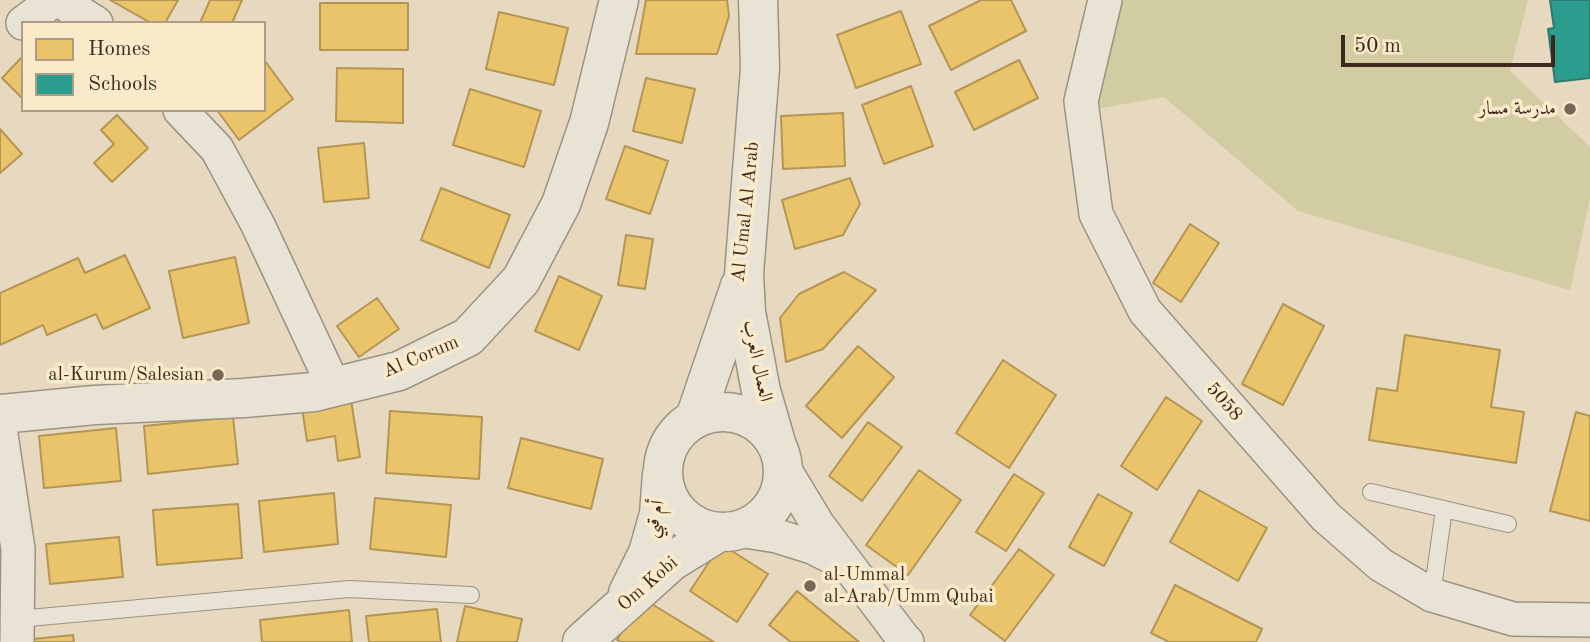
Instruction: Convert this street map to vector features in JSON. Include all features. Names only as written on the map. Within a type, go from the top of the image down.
[{"type":"street","points":[[26,21],[57,0],[93,21]]},
{"type":"street","name":"Al Corum","points":[[0,414],[95,405],[314,392],[398,371],[468,337],[521,280],[561,204],[589,123],[619,0]]},
{"type":"street","name":"Al Umal Al Arab","points":[[695,418],[744,274],[760,68],[758,0]]},
{"type":"street","name":"5058","points":[[1105,0],[1081,101],[1096,214],[1144,311],[1326,517],[1381,565],[1432,594],[1513,619],[1590,620]]},
{"type":"street","points":[[0,40],[21,24]]},
{"type":"street","points":[[182,112],[217,149],[258,225],[334,387]]},
{"type":"street","name":"العمال العرب","points":[[744,274],[746,312],[761,391],[780,456]]},
{"type":"street","points":[[851,567],[812,547],[778,536],[696,526],[677,511],[666,490],[663,466],[668,447],[679,430],[695,418],[710,412],[727,411],[757,422],[769,433],[818,524],[851,567],[904,641]]},
{"type":"street","points":[[0,428],[18,549],[17,630]]},
{"type":"street","points":[[729,531],[755,523],[777,499],[782,483],[780,456]]},
{"type":"street","name":"أم قبي","points":[[621,608],[648,553],[659,514],[663,466]]},
{"type":"street","name":"Om Kobi","points":[[582,642],[672,561],[729,531]]},
{"type":"lane","points":[[1371,492],[1508,524]]},
{"type":"lane","points":[[1432,594],[1444,509]]},
{"type":"lane","points":[[17,630],[349,589],[471,596]]},
{"type":"shaded area","points":[[1122,0],[1528,0],[1510,71],[1590,147],[1590,199],[1570,290],[1298,211],[1164,97],[1091,110]]},
{"type":"building: Homes","points":[[110,0],[178,0],[166,21],[147,21]]},
{"type":"building: Homes","points":[[210,0],[242,0],[233,21],[201,21]]},
{"type":"building: Homes","points":[[646,0],[727,0],[729,16],[717,54],[636,54]]},
{"type":"building: Homes","points":[[981,0],[1011,0],[1026,31],[951,70],[929,26]]},
{"type":"building: Homes","points":[[320,3],[408,3],[408,50],[320,50]]},
{"type":"building: Homes","points":[[901,11],[921,64],[856,88],[837,35]]},
{"type":"building: Homes","points":[[499,12],[568,28],[554,85],[486,69]]},
{"type":"building: Homes","points":[[21,58],[21,97],[2,78]]},
{"type":"building: Homes","points":[[1019,60],[1038,98],[974,130],[955,92]]},
{"type":"building: Homes","points":[[266,62],[293,99],[239,140],[218,112],[266,112]]},
{"type":"building: Homes","points":[[337,68],[403,69],[403,123],[336,121]]},
{"type":"building: Homes","points":[[646,78],[695,89],[682,143],[633,131]]},
{"type":"building: Homes","points":[[911,86],[933,146],[884,164],[862,105]]},
{"type":"building: Homes","points":[[470,89],[541,111],[524,167],[453,145]]},
{"type":"building: Homes","points":[[843,113],[845,166],[783,169],[781,116]]},
{"type":"building: Homes","points":[[117,115],[148,148],[112,182],[94,163],[114,144],[101,130]]},
{"type":"building: Homes","points":[[0,129],[22,154],[0,173]]},
{"type":"building: Homes","points":[[364,143],[369,198],[324,202],[318,148]]},
{"type":"building: Homes","points":[[625,146],[668,161],[650,214],[606,199]]},
{"type":"building: Homes","points":[[850,178],[860,204],[843,235],[795,249],[782,200]]},
{"type":"building: Homes","points":[[441,188],[510,215],[489,268],[421,240]]},
{"type":"building: Homes","points":[[1190,224],[1219,243],[1181,302],[1153,283]]},
{"type":"building: Homes","points":[[626,235],[653,239],[645,289],[618,285]]},
{"type":"building: Homes","points":[[125,255],[150,308],[103,329],[96,314],[47,335],[43,325],[0,345],[0,293],[78,258],[85,273]]},
{"type":"building: Homes","points":[[235,257],[249,323],[183,338],[169,271]]},
{"type":"building: Homes","points":[[844,272],[876,290],[823,349],[786,362],[780,318],[799,294]]},
{"type":"building: Homes","points":[[559,276],[602,296],[579,350],[535,331]]},
{"type":"building: Homes","points":[[377,298],[399,329],[359,357],[337,326]]},
{"type":"building: Homes","points":[[1283,304],[1324,326],[1283,405],[1242,384]]},
{"type":"building: Homes","points":[[1405,335],[1500,350],[1491,407],[1524,412],[1516,463],[1369,440],[1377,388],[1397,391]]},
{"type":"building: Homes","points":[[858,346],[894,377],[842,438],[806,406]]},
{"type":"building: Homes","points":[[1003,360],[1056,395],[1009,468],[956,433]]},
{"type":"building: Homes","points":[[1166,397],[1202,421],[1157,490],[1121,466]]},
{"type":"building: Homes","points":[[351,400],[360,457],[338,461],[335,436],[307,441],[302,408]]},
{"type":"building: Homes","points":[[390,411],[482,417],[479,479],[386,473]]},
{"type":"building: Homes","points":[[1576,412],[1590,416],[1590,521],[1550,511]]},
{"type":"building: Homes","points":[[233,417],[238,464],[148,474],[144,426]]},
{"type":"building: Homes","points":[[868,422],[902,447],[862,501],[829,476]]},
{"type":"building: Homes","points":[[116,428],[121,481],[44,488],[39,436]]},
{"type":"building: Homes","points":[[521,438],[603,459],[591,509],[508,488]]},
{"type":"building: Homes","points":[[919,470],[961,500],[908,575],[866,545]]},
{"type":"building: Homes","points":[[1014,474],[1044,493],[1006,551],[976,532]]},
{"type":"building: Homes","points":[[1199,490],[1267,528],[1238,581],[1170,542]]},
{"type":"building: Homes","points":[[334,493],[338,544],[264,552],[259,501]]},
{"type":"building: Homes","points":[[1098,494],[1132,513],[1104,566],[1069,547]]},
{"type":"building: Homes","points":[[375,498],[451,505],[446,557],[370,549]]},
{"type":"building: Homes","points":[[238,504],[242,558],[157,565],[153,510]]},
{"type":"building: Homes","points":[[119,537],[123,577],[50,584],[46,544]]},
{"type":"building: Homes","points":[[721,544],[768,574],[737,622],[690,591]]},
{"type":"building: Homes","points":[[1019,549],[1054,575],[1005,641],[970,615]]},
{"type":"building: Homes","points":[[1175,585],[1262,629],[1256,642],[1169,642],[1151,633]]},
{"type":"building: Homes","points":[[797,591],[859,642],[791,642],[769,625]]},
{"type":"building: Homes","points":[[642,598],[714,642],[617,640]]},
{"type":"building: Homes","points":[[465,606],[522,619],[517,642],[457,642]]},
{"type":"building: Homes","points":[[437,609],[441,642],[369,642],[366,616]]},
{"type":"building: Homes","points":[[349,610],[352,642],[262,642],[260,620]]},
{"type":"building: Homes","points":[[73,635],[74,642],[33,642],[33,639]]},
{"type":"building: Schools","points":[[1550,0],[1590,0],[1590,78],[1555,82],[1548,29],[1554,28]]},
{"type":"place","name":"مدرسة مسار","points":[[1570,109]]},
{"type":"place","name":"al-Kurum/Salesian","points":[[218,375]]},
{"type":"place","name":"al-Ummal al-Arab/Umm Qubai","points":[[810,586]]}]
